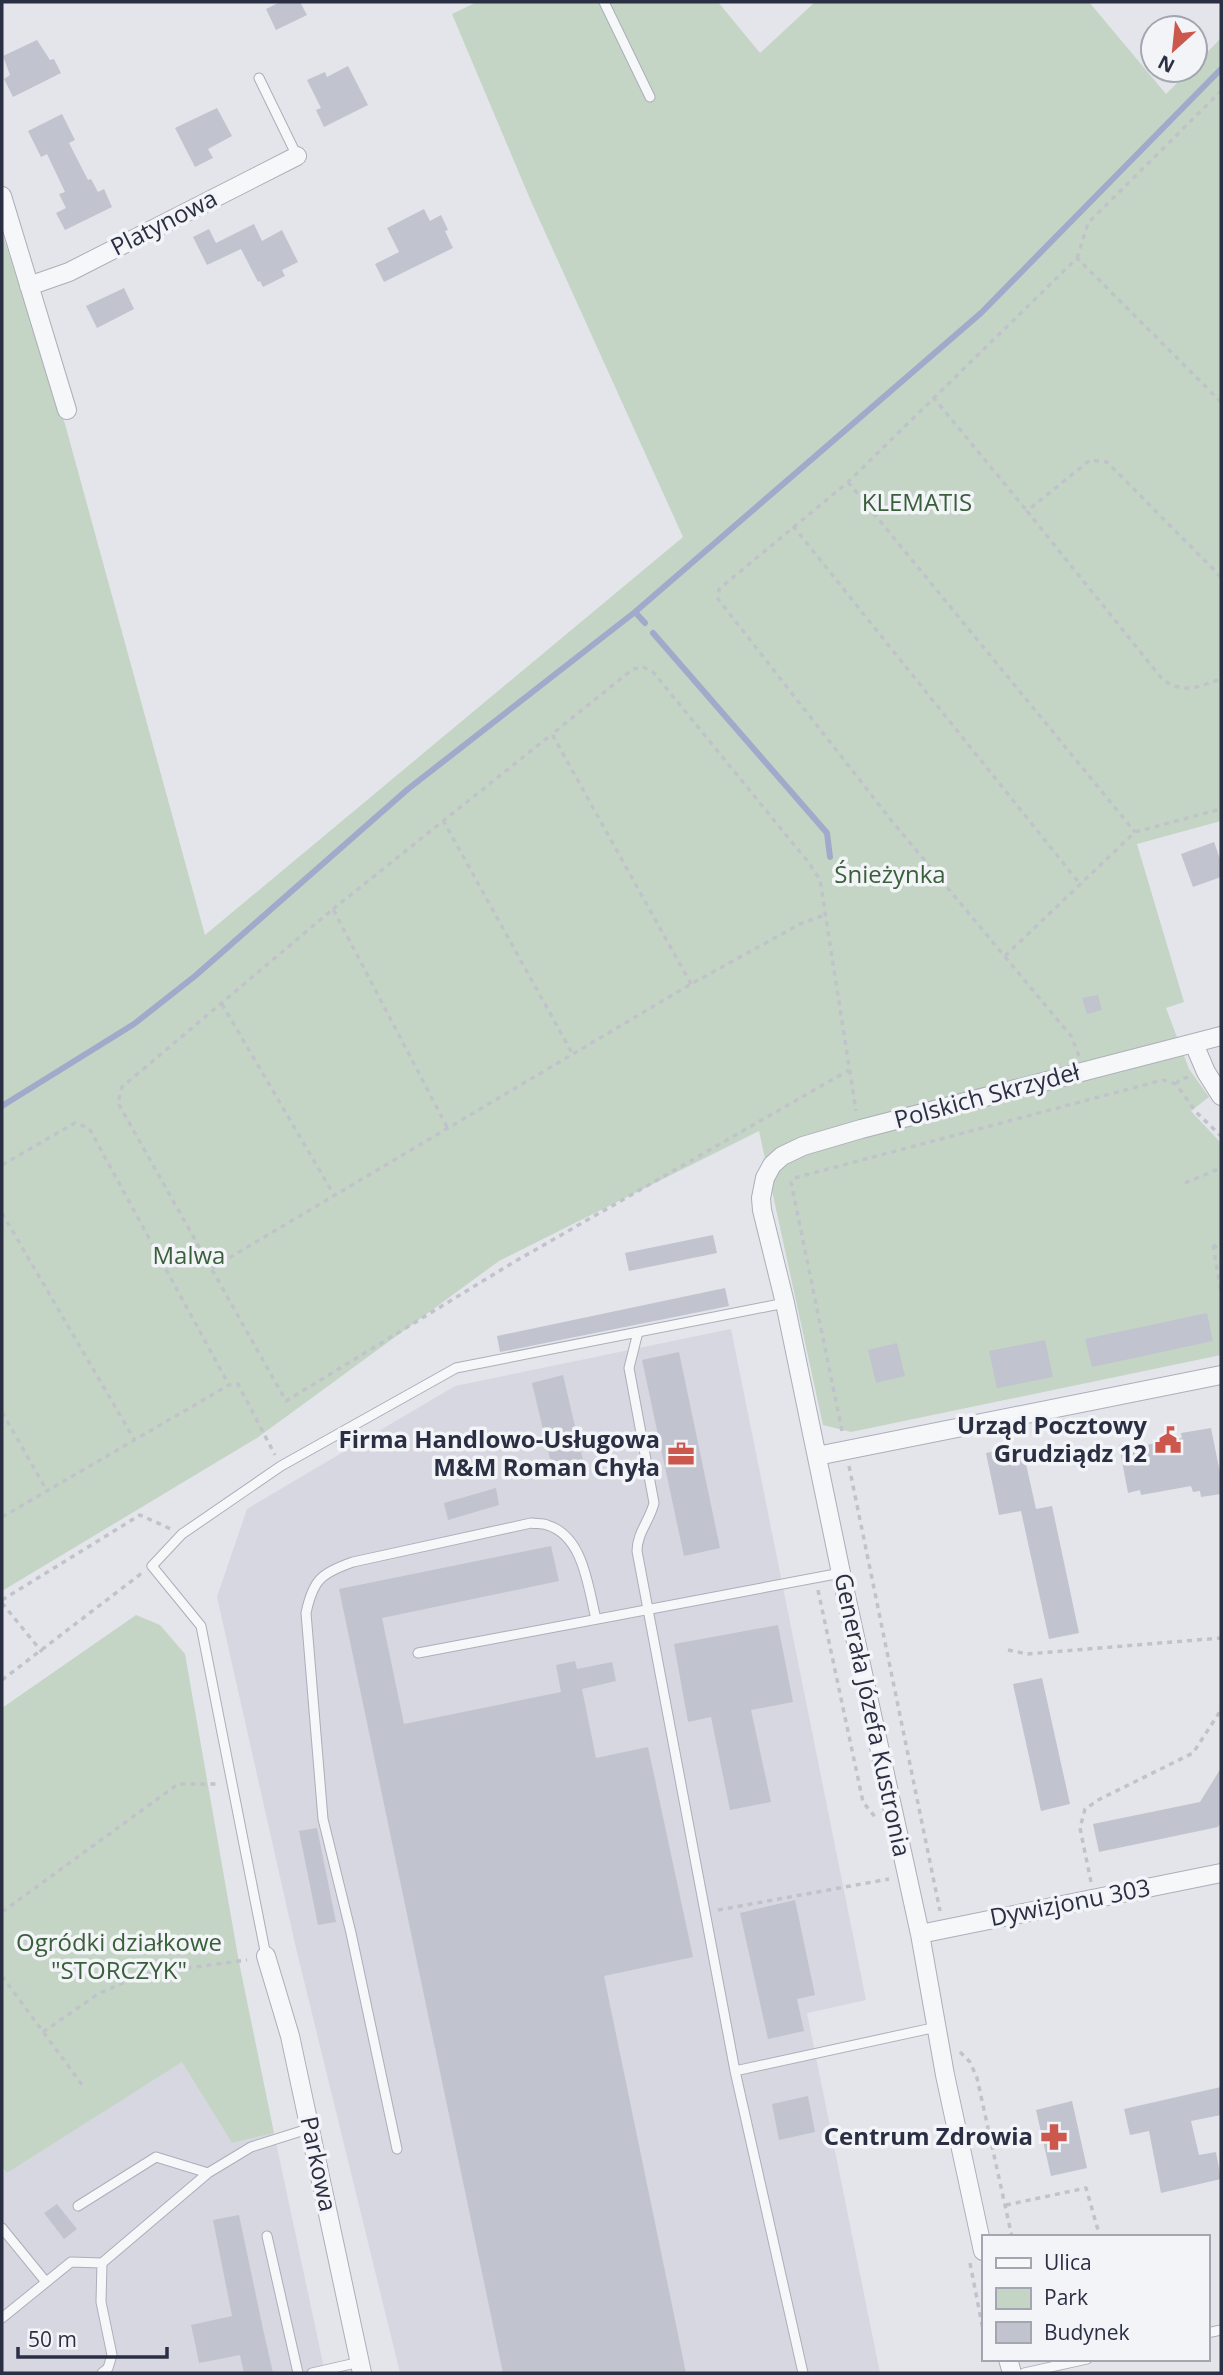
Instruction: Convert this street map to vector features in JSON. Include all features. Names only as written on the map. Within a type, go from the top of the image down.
[{"type":"street","name":"Platynowa","points":[[29,286],[69,272],[298,156]]},
{"type":"street","points":[[2,196],[67,410]]},
{"type":"street","name":"Polskich Skrzydeł","points":[[765,1178],[772,1165],[782,1156],[803,1146],[1221,1036]]},
{"type":"street","points":[[1194,1044],[1221,1097]]},
{"type":"street","name":"Generała Józefa Kustronia","points":[[765,1178],[761,1198],[762,1210],[785,1303],[919,1934],[982,2246]]},
{"type":"street","points":[[817,1456],[1221,1374]]},
{"type":"street","name":"Dywizjonu 303","points":[[919,1934],[1221,1873]]},
{"type":"street","name":"Parkowa","points":[[267,1956],[290,2036],[311,2128],[361,2368]]},
{"type":"lane","points":[[604,2],[650,97]]},
{"type":"lane","points":[[259,78],[298,156]]},
{"type":"lane","points":[[267,1956],[201,1626],[152,1566],[182,1534],[281,1466],[456,1368],[785,1303]]},
{"type":"lane","points":[[638,1332],[629,1368],[654,1503],[637,1540],[647,1609],[735,2071],[803,2373]]},
{"type":"lane","points":[[397,2149],[351,1933],[323,1819],[306,1614],[310,1591],[319,1578],[333,1569],[353,1562],[531,1524],[547,1525],[560,1532],[580,1557],[596,1619]]},
{"type":"lane","points":[[418,1653],[841,1573]]},
{"type":"lane","points":[[735,2071],[937,2027]]},
{"type":"lane","points":[[2,2318],[71,2262],[103,2263],[208,2174],[251,2147],[311,2128]]},
{"type":"lane","points":[[78,2206],[156,2157],[208,2174]]},
{"type":"lane","points":[[2,2228],[46,2281]]},
{"type":"lane","points":[[267,2236],[298,2373]]},
{"type":"lane","points":[[102,2373],[108,2368],[112,2355],[101,2302],[103,2263]]},
{"type":"lane","points":[[1024,2373],[1078,2361]]},
{"type":"lane","points":[[312,2373],[361,2368]]},
{"type":"path","points":[[1072,1036],[891,820],[718,599],[719,589],[848,482],[1077,258],[1088,223],[1221,91]]},
{"type":"path","points":[[1077,258],[1221,402]]},
{"type":"path","points":[[933,397],[1163,680],[1178,688],[1193,688],[1221,679]]},
{"type":"path","points":[[1027,511],[1090,460],[1107,462],[1221,578]]},
{"type":"path","points":[[848,482],[1135,832]]},
{"type":"path","points":[[793,526],[1080,884]]},
{"type":"path","points":[[849,1070],[514,1262],[286,1401],[118,1103],[122,1087],[333,909],[633,669],[643,667],[653,672],[820,880],[849,1070],[861,1129]]},
{"type":"path","points":[[552,734],[691,984]]},
{"type":"path","points":[[1004,956],[1135,832],[1221,809]]},
{"type":"path","points":[[443,820],[572,1053]]},
{"type":"path","points":[[333,909],[447,1127]]},
{"type":"path","points":[[212,1268],[691,984],[800,924],[827,914]]},
{"type":"path","points":[[222,1004],[334,1195]]},
{"type":"path","points":[[944,1929],[791,1182],[794,1178],[1163,1080],[1176,1084],[1196,1112],[1221,1136]]},
{"type":"path","points":[[2,1165],[75,1122],[89,1128],[229,1385]]},
{"type":"path","points":[[1185,1183],[1221,1168]]},
{"type":"path","points":[[2,1213],[134,1439]]},
{"type":"path","points":[[1221,1249],[1213,1245],[1221,1292]]},
{"type":"path","points":[[2,1517],[229,1385],[239,1384],[281,1466]]},
{"type":"path","points":[[2,1412],[46,1489]]},
{"type":"path","points":[[42,1652],[2,1602],[140,1515],[182,1534]]},
{"type":"path","points":[[2,1680],[152,1566]]},
{"type":"path","points":[[815,1577],[863,1802],[878,1821]]},
{"type":"path","points":[[1008,1650],[1027,1654],[1221,1638]]},
{"type":"path","points":[[1094,1898],[1080,1828],[1085,1809],[1100,1798],[1193,1754],[1221,1710]]},
{"type":"path","points":[[2,1912],[177,1784],[232,1784]]},
{"type":"path","points":[[706,1913],[891,1879],[888,1867]]},
{"type":"path","points":[[43,2032],[98,1994],[143,1974],[267,1956]]},
{"type":"path","points":[[2,1976],[83,2087]]},
{"type":"path","points":[[959,2051],[970,2062],[977,2078],[1012,2235]]},
{"type":"path","points":[[1006,2205],[1086,2188],[1099,2235]]},
{"type":"shaded area","points":[[731,1329],[866,2000],[807,2013],[880,2373],[400,2373],[296,1948],[217,1597],[247,1509],[455,1386]]},
{"type":"shaded area","points":[[182,2061],[232,2143],[274,2133],[325,2373],[2,2373],[2,2167],[7,2173]]},
{"type":"green space","points":[[477,2],[718,2],[760,53],[815,2],[1089,2],[1139,62],[1139,84],[1158,84],[1166,94],[1176,84],[1209,84],[1209,50],[1221,38],[1221,821],[1137,844],[1184,1002],[1166,1008],[1189,1069],[1209,1097],[1191,1111],[1221,1143],[1221,1355],[851,1432],[823,1425],[759,1131],[499,1261],[257,1438],[2,1591],[2,233],[65,424],[205,935],[683,537],[530,199],[452,14]]},
{"type":"green space","name":"Ogródki działkowe \"STORCZYK\"","points":[[136,1615],[160,1625],[185,1654],[239,1962],[274,2133],[232,2143],[182,2062],[7,2173],[2,2167],[2,1708]]},
{"type":"building","points":[[280,2],[300,2],[307,15],[276,30],[266,9]]},
{"type":"building","points":[[37,40],[50,60],[54,59],[61,73],[13,97],[4,79],[10,75],[3,56]]},
{"type":"building","points":[[348,66],[368,105],[324,127],[316,110],[321,108],[307,80],[325,72],[327,77]]},
{"type":"building","points":[[217,108],[232,136],[208,149],[213,158],[195,167],[175,128]]},
{"type":"building","points":[[62,114],[75,140],[69,143],[88,180],[91,179],[98,192],[104,189],[112,207],[65,230],[56,213],[66,208],[59,194],[65,192],[47,154],[41,157],[28,131]]},
{"type":"building","points":[[424,209],[430,221],[441,215],[453,248],[384,282],[375,264],[399,252],[387,228]]},
{"type":"building","points":[[254,224],[262,241],[282,230],[298,262],[282,270],[285,276],[263,287],[241,249],[207,265],[193,237],[209,229],[216,243]]},
{"type":"building","points":[[124,288],[134,309],[97,328],[86,306]]},
{"type":"building","points":[[1214,842],[1221,862],[1221,877],[1193,887],[1181,854]]},
{"type":"building","points":[[1098,995],[1102,1010],[1087,1014],[1082,998]]},
{"type":"building","points":[[713,1235],[717,1253],[629,1271],[625,1253]]},
{"type":"building","points":[[725,1288],[729,1306],[500,1352],[497,1336]]},
{"type":"building","points":[[1207,1313],[1213,1341],[1092,1367],[1085,1339]]},
{"type":"building","points":[[1045,1340],[1053,1377],[997,1388],[989,1351]]},
{"type":"building","points":[[897,1343],[905,1376],[876,1383],[868,1350]]},
{"type":"building","name":"Firma Handlowo-Usługowa M&M Roman Chyła","points":[[679,1352],[720,1548],[684,1556],[642,1360]]},
{"type":"building","points":[[563,1375],[585,1469],[554,1476],[532,1383]]},
{"type":"building","points":[[1211,1428],[1221,1478],[1221,1494],[1201,1497],[1200,1491],[1193,1492],[1191,1486],[1141,1495],[1140,1490],[1128,1493],[1119,1445],[1140,1441],[1141,1446],[1182,1438],[1181,1433]]},
{"type":"building","points":[[1022,1446],[1036,1509],[1052,1506],[1079,1633],[1049,1639],[1021,1511],[999,1515],[986,1453]]},
{"type":"building","points":[[496,1488],[499,1505],[448,1520],[444,1503]]},
{"type":"building","points":[[551,1546],[559,1581],[382,1618],[404,1724],[561,1692],[556,1665],[575,1661],[577,1669],[612,1662],[616,1681],[582,1689],[596,1758],[648,1747],[693,1957],[604,1976],[686,2373],[503,2373],[339,1589]]},
{"type":"building","points":[[778,1625],[793,1702],[751,1710],[771,1802],[730,1810],[711,1717],[688,1722],[674,1644]]},
{"type":"building","points":[[1042,1678],[1070,1804],[1041,1811],[1013,1684]]},
{"type":"building","points":[[1221,1768],[1221,1822],[1218,1827],[1099,1852],[1093,1824],[1200,1802]]},
{"type":"building","points":[[317,1828],[336,1922],[318,1925],[299,1831]]},
{"type":"building","points":[[795,1900],[815,1995],[797,1999],[804,2031],[768,2039],[740,1913]]},
{"type":"building","points":[[1221,2087],[1221,2115],[1191,2121],[1199,2155],[1216,2152],[1221,2179],[1161,2193],[1149,2131],[1130,2135],[1124,2109]]},
{"type":"building","points":[[808,2096],[815,2132],[779,2140],[772,2104]]},
{"type":"building","points":[[1072,2101],[1087,2168],[1051,2176],[1036,2110]]},
{"type":"building","points":[[57,2204],[77,2229],[64,2239],[44,2213]]},
{"type":"building","points":[[239,2215],[273,2373],[244,2373],[240,2355],[199,2363],[191,2325],[232,2316],[213,2220]]},
{"type":"waterway","points":[[2,1106],[134,1024],[195,976],[408,789],[635,612],[981,313],[1221,69]]},
{"type":"waterway","points":[[635,612],[645,623]]},
{"type":"waterway","points":[[653,633],[827,833],[830,857]]},
{"type":"place","name":"Urząd Pocztowy Grudziądz 12","points":[[1168,1440]]},
{"type":"place","name":"Firma Handlowo-Usługowa M&M Roman Chyła","points":[[681,1454]]},
{"type":"place","name":"Centrum Zdrowia","points":[[1054,2137]]},
{"type":"park label","name":"KLEMATIS","points":[[917,503]]},
{"type":"park label","name":"Śnieżynka","points":[[890,875]]},
{"type":"park label","name":"Malwa","points":[[189,1256]]}]
